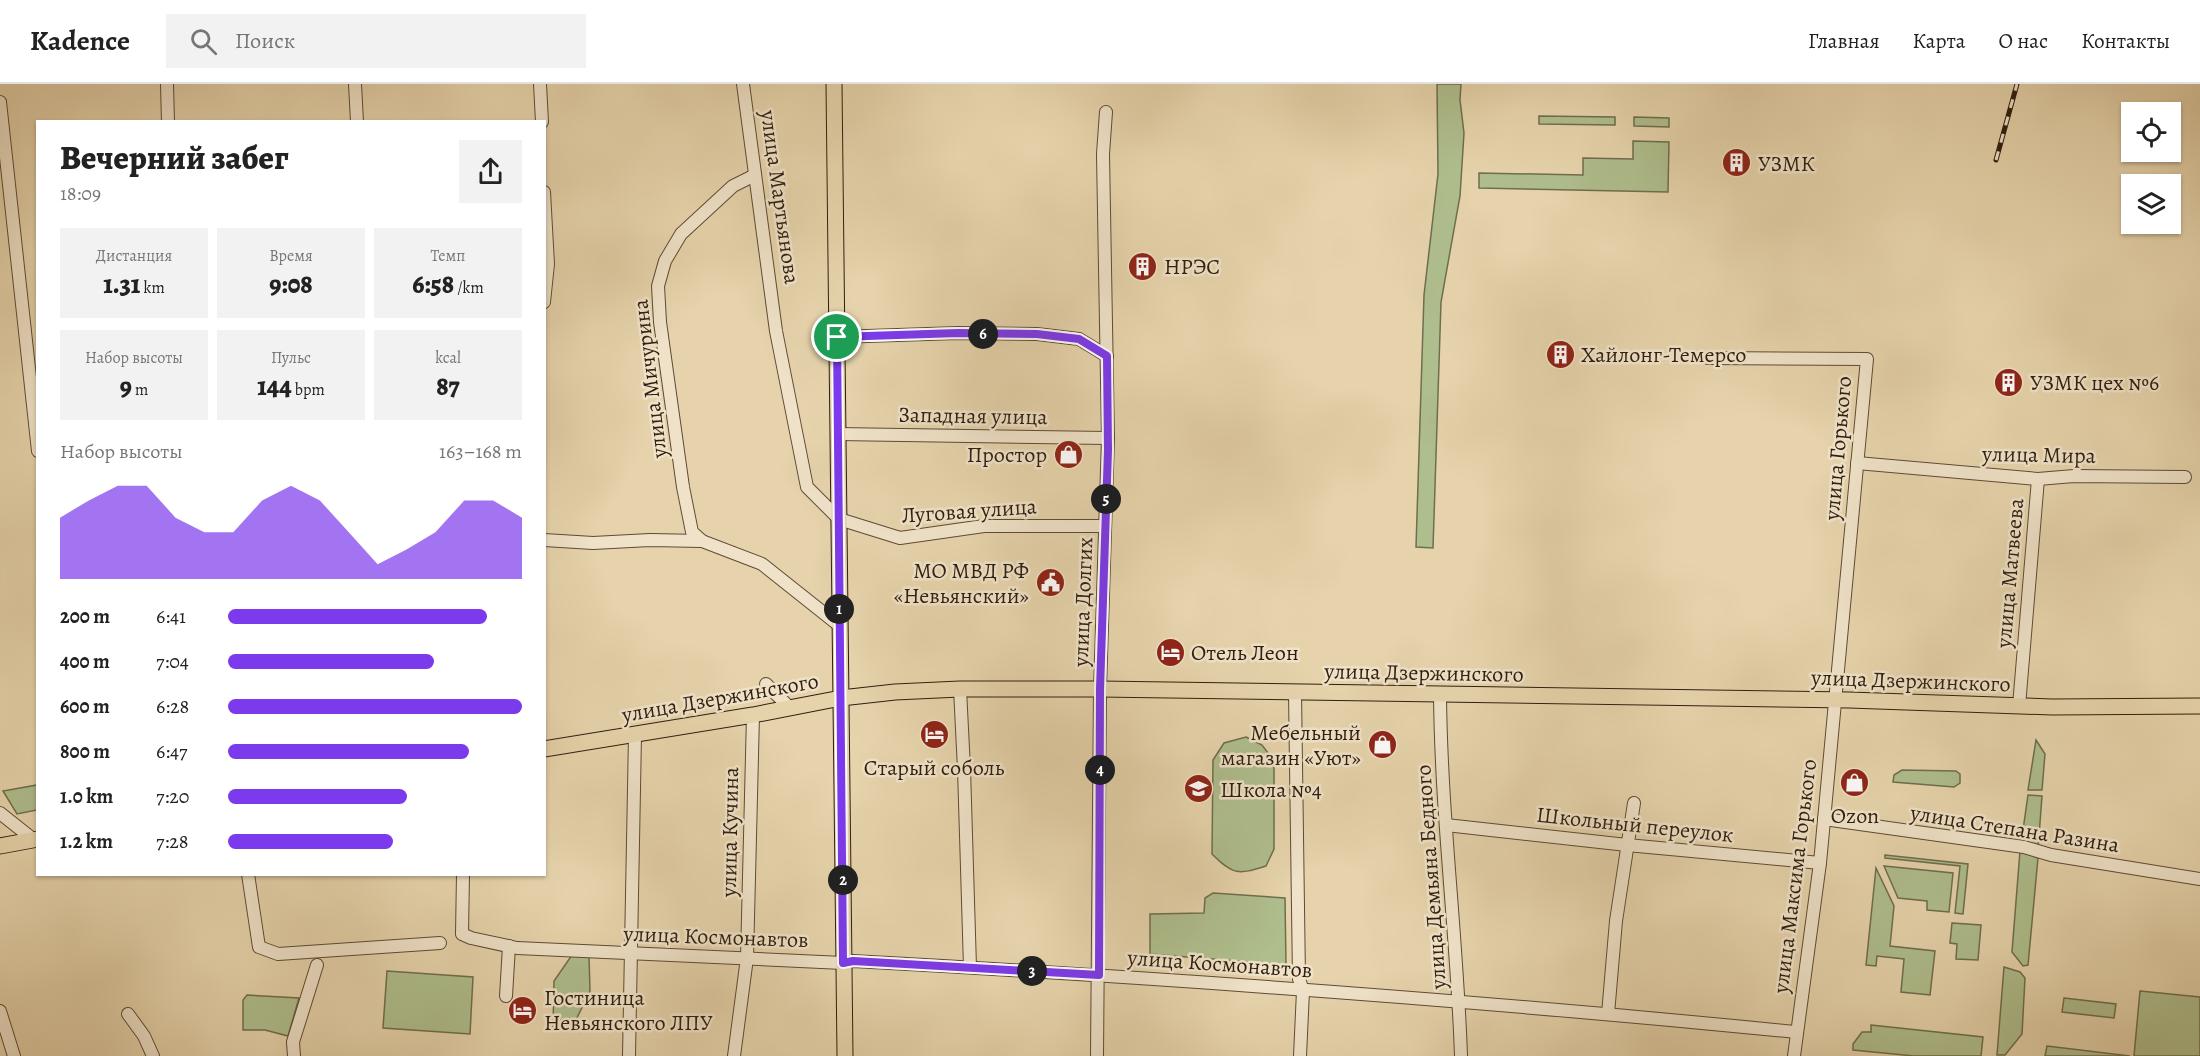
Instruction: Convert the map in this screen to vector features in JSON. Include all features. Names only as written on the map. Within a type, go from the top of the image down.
[{"type":"main road","points":[[834,84],[845,1056]]},
{"type":"main road","name":"улица Дзержинского","points":[[546,749],[753,715],[841,698],[895,692],[960,689],[1834,700],[2019,706],[2200,706]]},
{"type":"main road","points":[[0,846],[36,839]]},
{"type":"street","points":[[166,84],[168,120]]},
{"type":"street","points":[[355,84],[357,120]]},
{"type":"street","points":[[540,84],[542,120]]},
{"type":"street","name":"улица Мартьянова","points":[[743,84],[776,331],[807,487],[839,519]]},
{"type":"street","points":[[0,102],[36,433]]},
{"type":"street","name":"улица Долгих","points":[[1097,1056],[1100,689],[1108,438],[1103,154],[1106,112]]},
{"type":"street","name":"улица Мичурина","points":[[702,542],[692,532],[684,487],[660,322],[658,286],[665,261],[681,234],[733,186],[755,175]]},
{"type":"street","points":[[546,228],[548,264],[546,283]]},
{"type":"street","points":[[837,337],[958,333],[1037,334],[1079,339],[1107,356]]},
{"type":"street","name":"улица Горького","points":[[1708,358],[1867,359],[1834,700]]},
{"type":"street","name":"Западная улица","points":[[837,434],[1108,438]]},
{"type":"street","name":"улица Мира","points":[[1857,463],[2038,479],[2081,476],[2185,477]]},
{"type":"street","name":"улица Матвеева","points":[[2019,706],[2038,479]]},
{"type":"street","name":"Луговая улица","points":[[839,519],[900,538],[984,526],[1105,526]]},
{"type":"street","points":[[546,540],[593,543],[650,540],[702,542],[762,564],[840,626]]},
{"type":"street","points":[[766,684],[790,708]]},
{"type":"street","points":[[960,689],[970,967]]},
{"type":"street","points":[[1295,693],[1299,979],[1303,991],[1300,1056]]},
{"type":"street","name":"улица Демьяна Бедного","points":[[1440,694],[1461,1056]]},
{"type":"street","name":"улица Максима Горького","points":[[1794,1056],[1820,863],[1834,700]]},
{"type":"street","name":"улица Кучина","points":[[734,1056],[747,957],[753,715]]},
{"type":"street","points":[[629,1056],[635,735]]},
{"type":"street","points":[[1608,1014],[1616,921],[1634,803]]},
{"type":"street","points":[[0,813],[36,839]]},
{"type":"street","name":"улица Степана Разина","points":[[1824,819],[2025,847],[2051,855],[2200,879]]},
{"type":"street","name":"Школьный переулок","points":[[1446,825],[1820,863]]},
{"type":"street","points":[[248,876],[259,947],[278,954],[440,943]]},
{"type":"street","name":"улица Космонавтов","points":[[464,876],[462,933],[471,938],[509,946],[594,953],[747,957],[843,963],[853,961],[1099,975],[1608,1014],[1796,1032]]},
{"type":"street","points":[[506,996],[509,946]]},
{"type":"street","points":[[294,1056],[293,1042],[316,965]]},
{"type":"street","points":[[0,1011],[14,1056]]},
{"type":"street","points":[[128,1014],[144,1036],[153,1056]]},
{"type":"green space","points":[[1437,84],[1461,84],[1460,100],[1464,133],[1460,196],[1441,302],[1433,548],[1416,547],[1424,295],[1438,174]]},
{"type":"green space","points":[[1539,116],[1615,117],[1615,125],[1539,124]]},
{"type":"green space","points":[[1634,117],[1669,118],[1669,127],[1634,126]]},
{"type":"green space","points":[[1633,141],[1669,142],[1668,192],[1479,188],[1479,173],[1583,175],[1583,158],[1633,159]]},
{"type":"green space","points":[[1246,737],[1262,745],[1274,761],[1274,849],[1266,866],[1242,872],[1225,866],[1212,854],[1213,760],[1224,743]]},
{"type":"green space","points":[[2036,740],[2045,754],[2042,790],[2028,790]]},
{"type":"green space","points":[[1902,770],[1956,771],[1960,774],[1960,783],[1954,787],[1893,782],[1894,775]]},
{"type":"green space","points":[[36,785],[36,810],[17,814],[3,791]]},
{"type":"green space","points":[[2028,795],[2042,796],[2038,849],[2021,844]]},
{"type":"green space","points":[[2020,851],[2038,858],[2028,965],[2023,966],[2012,952]]},
{"type":"green space","points":[[1885,855],[1968,864],[1963,914],[1955,913],[1960,866],[1885,858]]},
{"type":"green space","points":[[1884,866],[1953,873],[1949,912],[1927,910],[1927,901],[1898,898]]},
{"type":"green space","points":[[1876,868],[1894,906],[1890,946],[1935,951],[1930,995],[1901,992],[1904,959],[1877,956],[1876,966],[1866,965]]},
{"type":"green space","points":[[1213,893],[1285,898],[1286,965],[1150,954],[1150,914],[1204,913],[1205,898]]},
{"type":"green space","points":[[1952,923],[1981,925],[1978,960],[1956,959],[1957,944],[1950,943]]},
{"type":"green space","points":[[572,955],[589,956],[590,991],[572,1028],[553,1027],[554,981]]},
{"type":"green space","points":[[2004,967],[2020,972],[2025,978],[2022,1034],[2005,1055],[1997,1055]]},
{"type":"green space","points":[[387,971],[473,977],[470,1034],[383,1028]]},
{"type":"green space","points":[[2140,991],[2200,997],[2200,1056],[2134,1056]]},
{"type":"green space","points":[[247,995],[299,998],[288,1036],[265,1030],[243,1030],[243,1000]]},
{"type":"green space","points":[[2064,998],[2116,1004],[2114,1018],[2062,1012]]},
{"type":"green space","points":[[1871,1025],[1983,1037],[1981,1056],[1914,1056],[1853,1050],[1853,1044],[1862,1032],[1871,1032]]},
{"type":"green space","points":[[2047,1046],[2130,1056],[2045,1056]]},
{"type":"railway","points":[[1996,160],[2017,84]]},
{"type":"place","name":"УЗМК","points":[[1737,163]]},
{"type":"place","name":"НРЭС","points":[[1143,266]]},
{"type":"place","name":"Хайлонг-Темерсо","points":[[1560,354]]},
{"type":"place","name":"УЗМК цех №6","points":[[2009,382]]},
{"type":"place","name":"Простор","points":[[1068,454]]},
{"type":"place","name":"МО МВД РФ «Невьянский»","points":[[1050,583]]},
{"type":"place","name":"Отель Леон","points":[[1170,652]]},
{"type":"place","name":"Старый соболь","points":[[934,735]]},
{"type":"place","name":"Мебельный магазин «Уют»","points":[[1382,745]]},
{"type":"place","name":"Ozon","points":[[1855,783]]},
{"type":"place","name":"Школа №4","points":[[1199,789]]},
{"type":"place","name":"Гостиница Невьянского ЛПУ","points":[[523,1010]]},
{"type":"route","points":[[958,333],[1037,334],[1079,339],[1107,356],[1108,450],[1100,689],[1099,975],[853,961],[843,963],[837,337],[958,333]]}]
